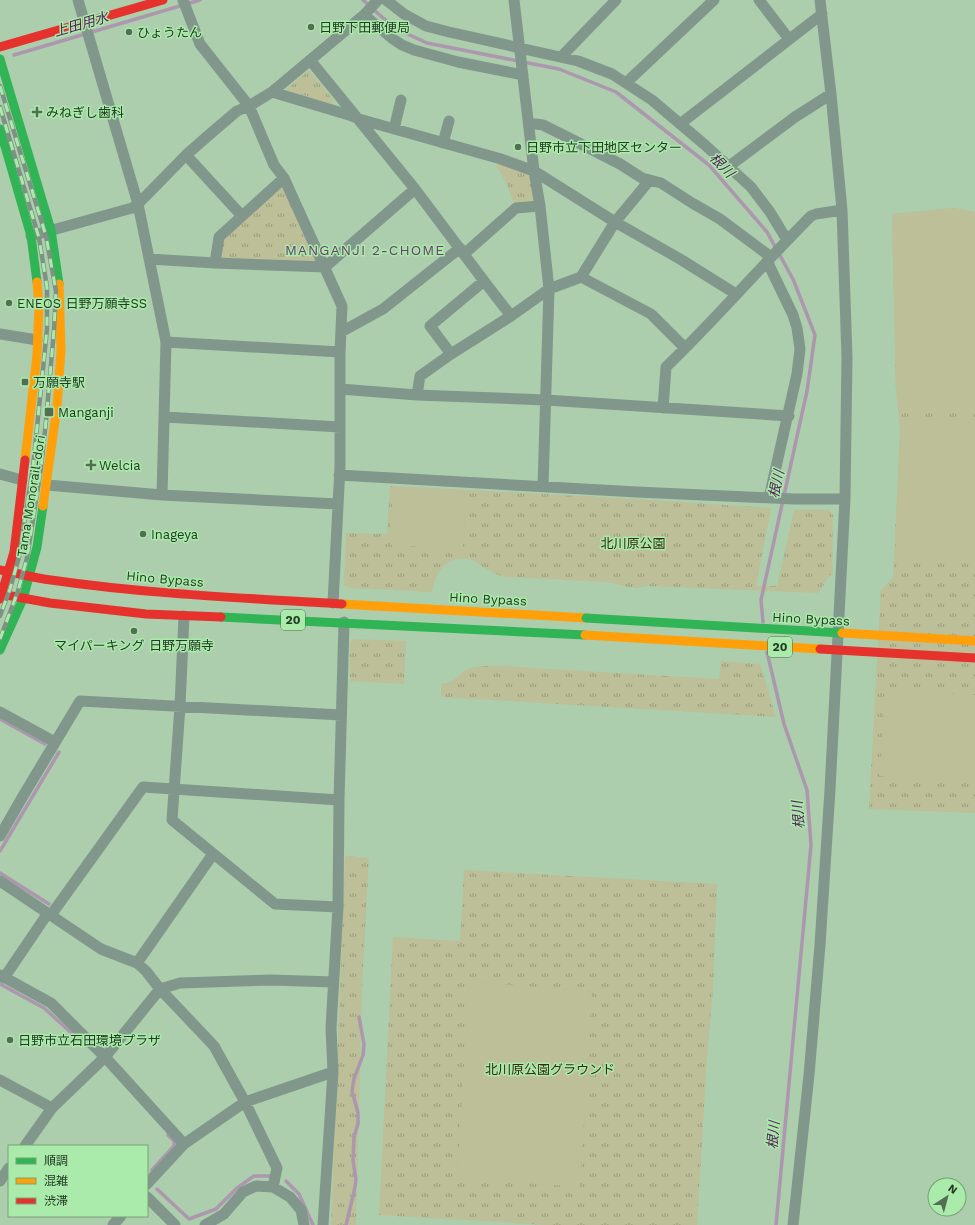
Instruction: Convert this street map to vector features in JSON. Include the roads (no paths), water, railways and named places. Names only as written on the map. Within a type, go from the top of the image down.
[{"type":"main road","points":[[0,47],[84,25],[163,0]]},
{"type":"main road","name":"Tama Monorail-dori","points":[[0,59],[51,230],[60,289],[61,350],[58,407],[37,548],[23,599],[0,650]]},
{"type":"main road","name":"Tama Monorail-dori","points":[[0,129],[2,145],[31,236],[39,305],[37,355],[14,552],[4,571],[1,596]]},
{"type":"main road","name":"Hino Bypass","points":[[4,571],[50,580],[122,588],[254,599],[975,642]]},
{"type":"main road","name":"20","points":[[1,596],[146,614],[585,634],[975,658]]},
{"type":"street","points":[[78,0],[84,25],[138,204],[166,342],[162,495]]},
{"type":"street","points":[[31,236],[132,208],[138,204],[186,155],[237,111],[272,92],[364,16],[378,0]]},
{"type":"street","points":[[386,0],[404,14],[426,26],[520,51],[561,57],[596,67],[627,82],[652,100],[751,187],[763,201],[786,241]]},
{"type":"street","points":[[514,0],[549,289],[543,486]]},
{"type":"street","points":[[561,57],[616,0]]},
{"type":"street","points":[[627,82],[714,0]]},
{"type":"street","points":[[759,0],[789,39]]},
{"type":"street","points":[[793,1225],[809,1075],[820,940],[830,790],[844,499],[847,358],[842,210],[820,0]]},
{"type":"street","points":[[185,4],[200,44],[248,106],[274,165],[284,178],[342,306],[339,475],[333,603]]},
{"type":"street","points":[[680,124],[822,14]]},
{"type":"street","points":[[364,16],[393,39],[414,50],[458,62],[523,72]]},
{"type":"street","points":[[310,60],[415,189],[511,316]]},
{"type":"street","points":[[272,92],[359,119],[501,159],[534,171],[615,222],[680,259],[736,294]]},
{"type":"street","points":[[728,167],[795,117],[831,94]]},
{"type":"street","points":[[394,129],[401,100]]},
{"type":"street","points":[[443,143],[449,121]]},
{"type":"street","points":[[529,123],[542,125],[620,164],[642,178],[661,183],[720,219],[770,258],[793,315],[799,339],[800,358],[773,498]]},
{"type":"street","points":[[186,155],[242,216]]},
{"type":"street","points":[[215,263],[218,238],[284,178]]},
{"type":"street","points":[[417,395],[420,376],[450,354],[511,316],[549,289],[581,277],[615,222],[649,181]]},
{"type":"street","points":[[149,259],[325,267],[415,189]]},
{"type":"street","points":[[341,332],[383,309],[462,251],[516,208],[540,206]]},
{"type":"street","points":[[663,408],[666,367],[811,216],[842,210]]},
{"type":"street","points":[[581,277],[651,314],[685,348]]},
{"type":"street","points":[[450,354],[430,326],[484,281]]},
{"type":"street","points":[[0,334],[37,340]]},
{"type":"street","points":[[166,342],[340,352]]},
{"type":"street","points":[[340,389],[417,395],[546,400],[789,416]]},
{"type":"street","points":[[164,417],[340,427]]},
{"type":"street","points":[[0,474],[22,480]]},
{"type":"street","points":[[339,475],[794,499],[844,499]]},
{"type":"street","points":[[47,485],[162,495],[338,504]]},
{"type":"street","points":[[184,616],[180,706],[172,820],[275,904],[338,908]]},
{"type":"street","points":[[323,1225],[333,1072],[331,1028],[338,908],[339,800],[344,622]]},
{"type":"street","points":[[0,836],[80,701],[341,715]]},
{"type":"street","points":[[0,712],[55,742]]},
{"type":"street","points":[[184,1144],[105,1057],[51,1003],[2,976],[50,914],[143,787],[339,800]]},
{"type":"street","points":[[137,964],[213,854]]},
{"type":"street","points":[[0,881],[101,949],[137,964],[146,971],[160,989],[214,1046],[245,1102],[277,1168],[273,1187]]},
{"type":"street","points":[[26,1145],[52,1108],[105,1057],[160,989],[180,983],[271,980],[333,982]]},
{"type":"street","points":[[148,1183],[184,1144],[245,1102],[333,1072]]},
{"type":"street","points":[[0,1080],[52,1108]]},
{"type":"street","points":[[0,1181],[8,1169]]},
{"type":"street","points":[[205,1225],[224,1214],[243,1192],[256,1186],[273,1187],[290,1196],[301,1210],[304,1225]]},
{"type":"street","points":[[148,1198],[175,1225]]},
{"type":"street","points":[[113,1225],[120,1217]]},
{"type":"waterway","name":"上田用水","points":[[14,55],[200,0]]},
{"type":"waterway","name":"根川","points":[[363,0],[399,30],[427,43],[559,69],[616,92],[709,165],[767,232],[793,279],[815,335],[807,391],[761,600],[763,622]]},
{"type":"waterway","name":"根川","points":[[767,652],[784,724],[807,790],[811,845],[776,1225]]},
{"type":"waterway","points":[[0,719],[45,744]]},
{"type":"waterway","points":[[0,851],[59,752]]},
{"type":"waterway","points":[[0,873],[49,904]]},
{"type":"waterway","points":[[0,984],[44,1008],[86,1046]]},
{"type":"waterway","points":[[346,1225],[356,1180],[353,1161],[354,1137],[358,1124],[358,1113],[352,1091],[354,1079],[363,1055],[364,1044],[359,1017]]},
{"type":"waterway","points":[[152,1170],[174,1146],[174,1141],[168,1135]]},
{"type":"waterway","points":[[157,1189],[189,1219],[216,1209],[237,1188],[254,1176],[271,1176]]},
{"type":"waterway","points":[[286,1181],[299,1194],[313,1225]]},
{"type":"railway","points":[[0,86],[46,236],[56,291],[54,330],[41,468],[27,558],[18,591],[0,639]]},
{"type":"railway","points":[[0,107],[39,238],[47,287],[47,329],[33,467],[19,557],[10,589],[0,616]]},
{"type":"place","name":"日野下田郵便局","points":[[311,27]]},
{"type":"place","name":"ひょうたん","points":[[129,32]]},
{"type":"place","name":"みねぎし歯科","points":[[37,112]]},
{"type":"place","name":"日野市立下田地区センター","points":[[518,147]]},
{"type":"place","name":"ENEOS 日野万願寺SS","points":[[9,303]]},
{"type":"place","name":"万願寺駅","points":[[25,382]]},
{"type":"place","name":"Manganji","points":[[49,412]]},
{"type":"place","name":"Welcia","points":[[91,465]]},
{"type":"place","name":"Inageya","points":[[143,534]]},
{"type":"place","name":"マイパーキング 日野万願寺","points":[[134,631]]},
{"type":"place","name":"日野市立石田環境プラザ","points":[[10,1040]]},
{"type":"district","name":"MANGANJI 2-CHOME","points":[[365,250]]},
{"type":"park label","name":"北川原公園","points":[[633,543]]},
{"type":"park label","name":"北川原公園グラウンド","points":[[550,1069]]}]
